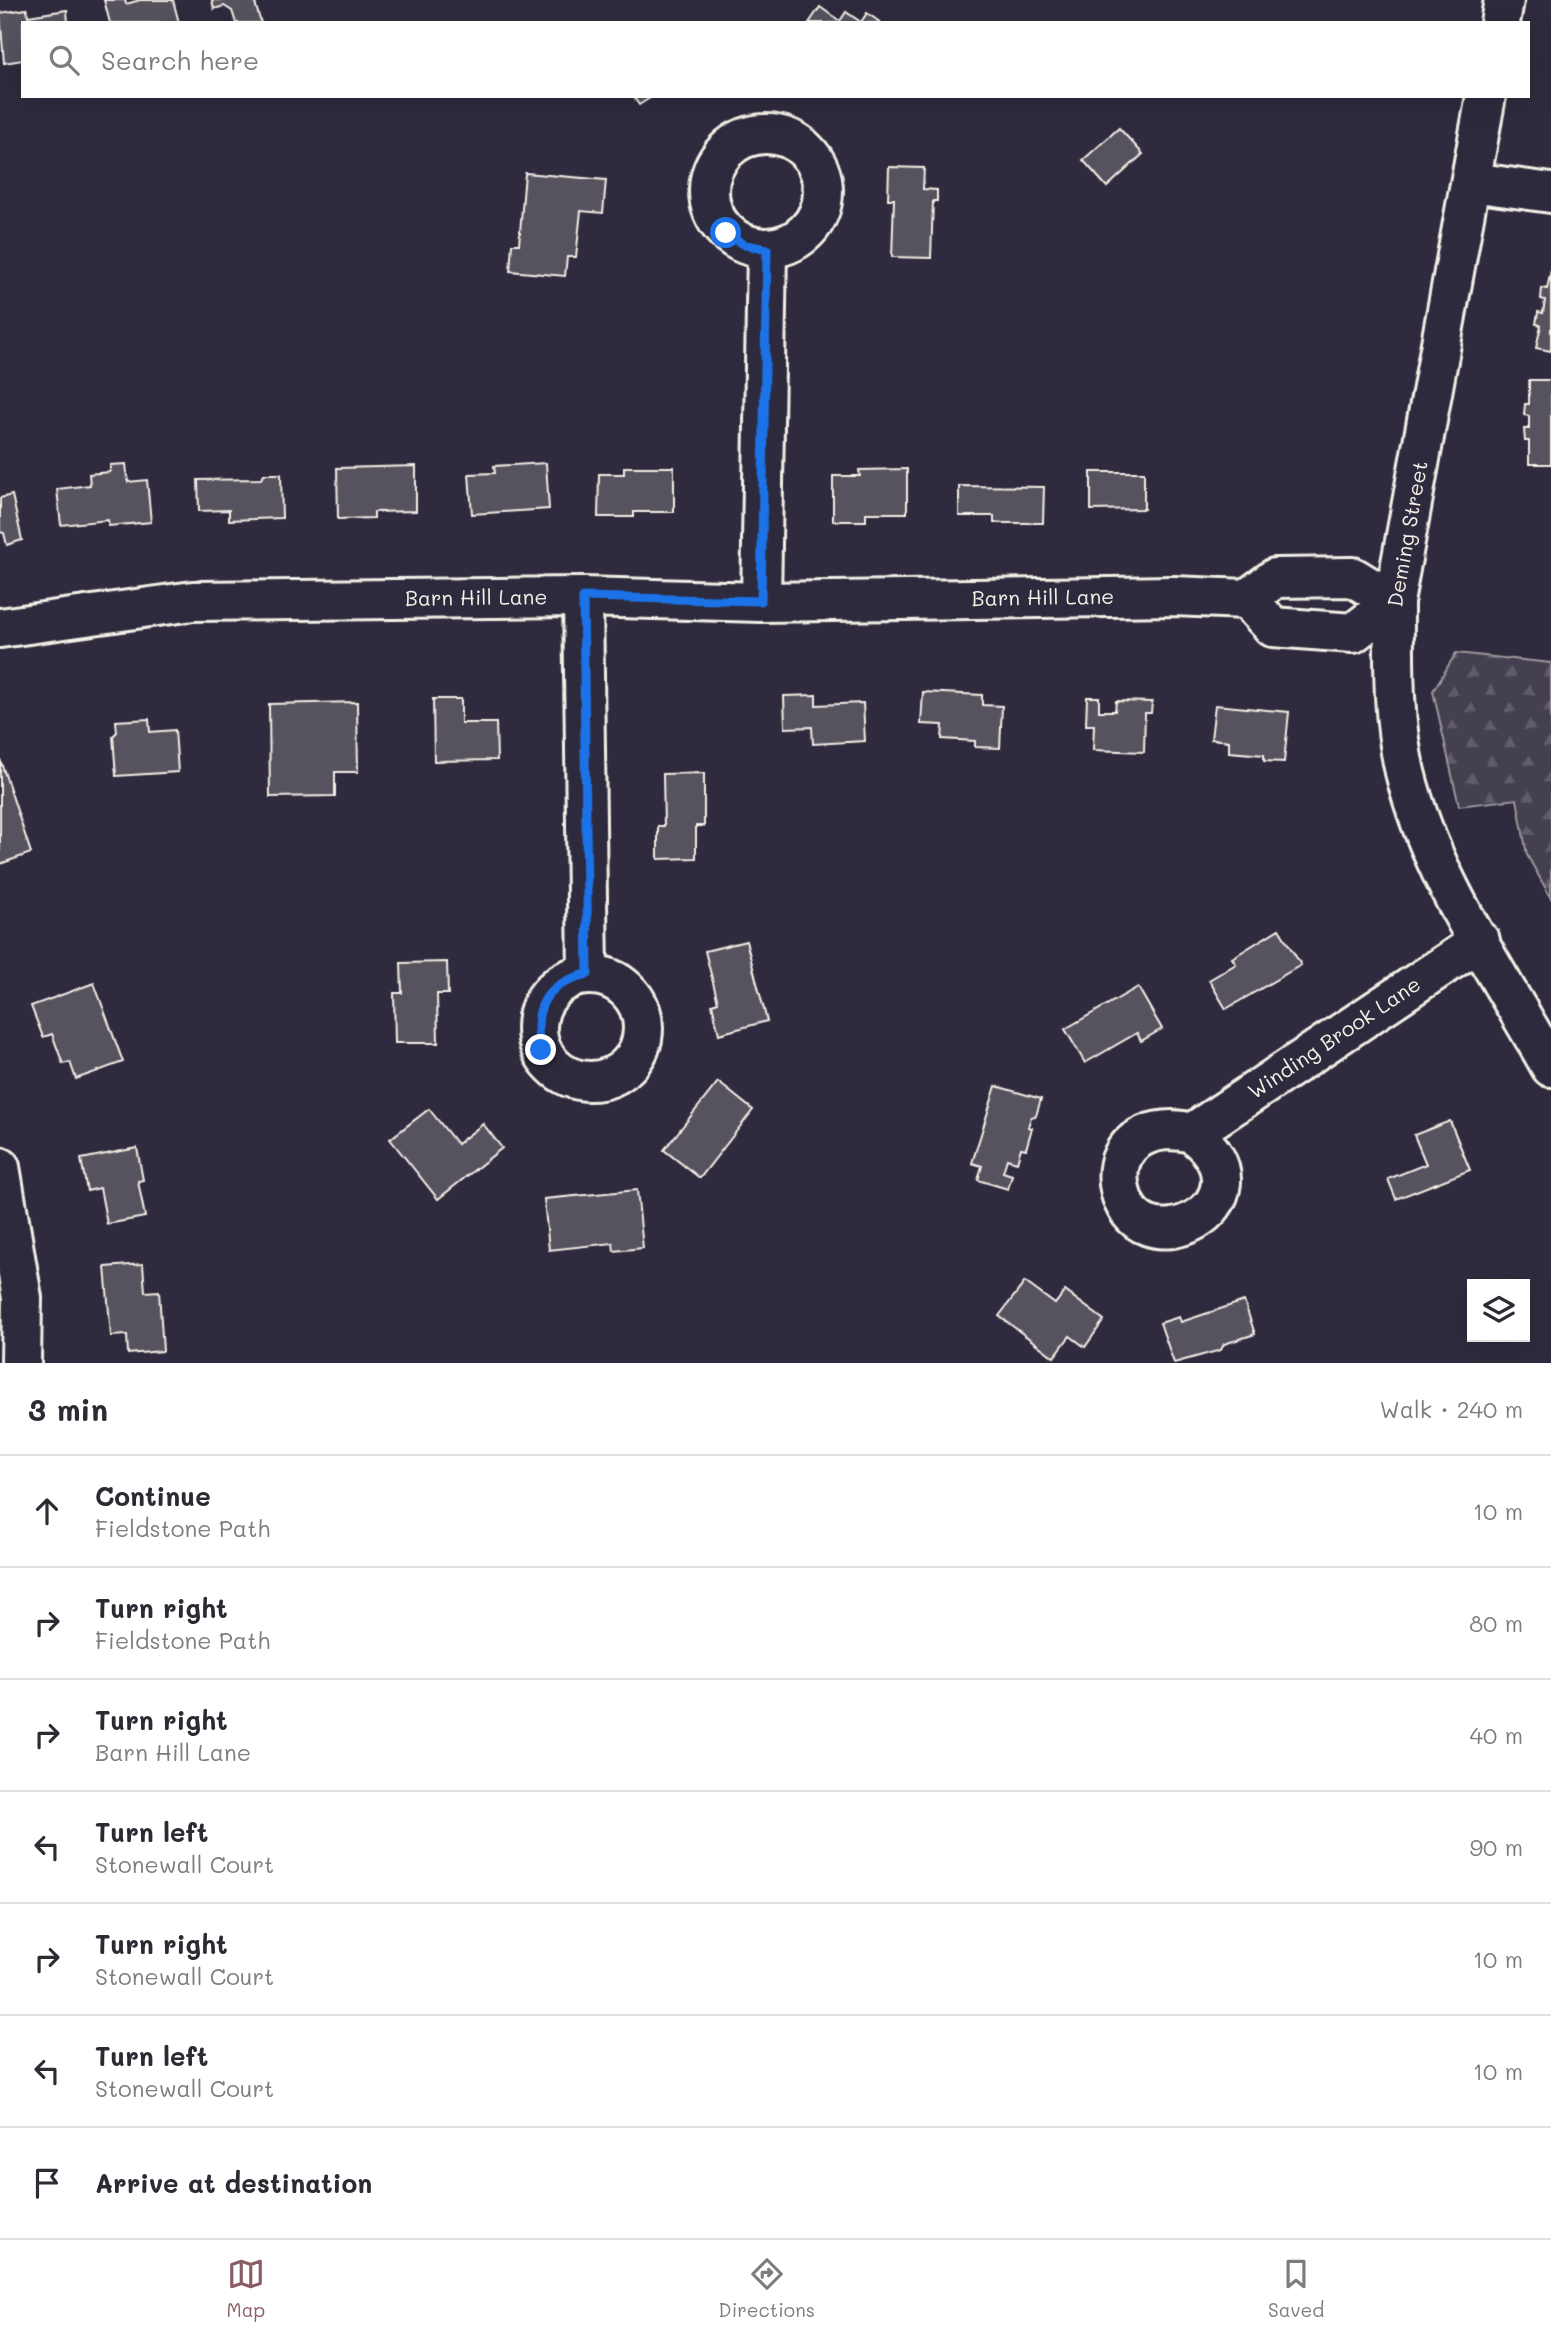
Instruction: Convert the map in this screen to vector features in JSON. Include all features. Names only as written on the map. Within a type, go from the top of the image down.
[{"type":"street","points":[[1500,21],[1504,0]]},
{"type":"street","name":"Deming Street","points":[[1486,98],[1394,602],[1394,685],[1405,771],[1434,861],[1551,1067]]},
{"type":"street","points":[[1471,182],[1551,193]]},
{"type":"street","points":[[761,601],[767,249]]},
{"type":"street","points":[[1353,577],[1394,602],[1353,633],[1273,627],[1247,598],[1275,578],[1353,577]]},
{"type":"street","name":"Barn Hill Lane","points":[[0,628],[193,601],[583,597],[761,601],[1173,596],[1247,598]]},
{"type":"street","points":[[583,597],[588,974]]},
{"type":"street","name":"Winding Brook Lane","points":[[1192,1133],[1480,941]]},
{"type":"street","points":[[0,1167],[22,1298],[21,1363]]},
{"type":"green space","points":[[1456,653],[1551,663],[1551,898],[1527,855],[1517,799],[1459,806],[1433,691]]},
{"type":"building","points":[[104,0],[125,0],[126,4],[140,0],[173,0],[178,21],[109,21]]},
{"type":"building","points":[[212,0],[263,0],[255,3],[260,21],[235,21],[232,11],[224,6],[214,9]]},
{"type":"building","points":[[820,7],[840,21],[810,21]]},
{"type":"building","points":[[27,9],[28,16],[67,10],[68,21],[21,21],[21,60],[4,63],[0,13]]},
{"type":"building","points":[[846,12],[860,21],[840,21]]},
{"type":"building","points":[[867,13],[878,21],[862,21]]},
{"type":"building","points":[[634,98],[650,98],[639,105]]},
{"type":"building","points":[[1119,128],[1143,154],[1107,187],[1083,160]]},
{"type":"building","points":[[889,167],[924,168],[923,189],[937,190],[937,201],[933,201],[931,258],[892,257],[894,199],[888,199]]},
{"type":"building","points":[[525,173],[606,180],[603,213],[581,211],[576,257],[567,257],[565,276],[510,271],[512,244],[519,244]]},
{"type":"building","points":[[1551,270],[1551,351],[1536,348],[1541,325],[1536,324],[1538,312],[1543,313],[1545,300],[1541,299],[1542,288],[1547,289]]},
{"type":"building","points":[[1529,380],[1551,380],[1551,464],[1529,464],[1529,441],[1525,441],[1524,429],[1529,429],[1529,416],[1524,415],[1525,404],[1529,404]]},
{"type":"building","points":[[546,463],[549,509],[472,514],[469,474],[495,473],[494,466]]},
{"type":"building","points":[[126,464],[128,482],[147,480],[151,522],[109,526],[108,520],[61,525],[57,489],[90,485],[89,474],[110,472],[110,465]]},
{"type":"building","points":[[416,466],[416,511],[374,512],[374,518],[338,519],[337,468]]},
{"type":"building","points":[[624,467],[674,467],[674,512],[634,512],[634,517],[598,517],[599,474],[624,474]]},
{"type":"building","points":[[907,469],[907,513],[866,513],[866,521],[833,521],[833,476],[860,476],[859,470]]},
{"type":"building","points":[[1091,472],[1144,472],[1144,509],[1091,510]]},
{"type":"building","points":[[264,474],[281,474],[282,518],[229,520],[229,510],[199,511],[198,480],[261,479]]},
{"type":"building","points":[[959,486],[1044,487],[1043,523],[994,523],[994,516],[959,516]]},
{"type":"building","points":[[12,495],[22,540],[7,545],[4,533],[0,532],[0,498]]},
{"type":"building","points":[[923,692],[982,695],[982,705],[1002,706],[1000,748],[975,747],[975,741],[942,739],[943,725],[921,724]]},
{"type":"building","points":[[816,695],[816,705],[863,703],[865,741],[813,744],[812,727],[785,728],[784,696]]},
{"type":"building","points":[[1087,697],[1099,697],[1099,711],[1115,711],[1116,701],[1152,702],[1151,713],[1145,713],[1144,752],[1093,750],[1094,725],[1086,725]]},
{"type":"building","points":[[433,699],[461,699],[461,723],[496,723],[497,760],[434,761]]},
{"type":"building","points":[[357,702],[358,772],[335,772],[335,796],[270,797],[269,704]]},
{"type":"building","points":[[1215,705],[1289,712],[1284,762],[1264,761],[1264,755],[1229,752],[1229,741],[1211,739]]},
{"type":"building","points":[[149,719],[150,732],[175,730],[178,772],[116,776],[113,736],[117,732],[116,721]]},
{"type":"building","points":[[0,759],[31,853],[0,864]]},
{"type":"building","points":[[704,773],[704,826],[696,826],[696,858],[658,859],[658,826],[664,826],[663,774]]},
{"type":"building","points":[[1279,929],[1301,965],[1226,1009],[1209,980],[1236,964],[1232,958]]},
{"type":"building","points":[[746,941],[767,1021],[719,1034],[712,1004],[718,1002],[705,951]]},
{"type":"building","points":[[447,962],[448,994],[437,994],[438,1043],[395,1043],[394,993],[402,993],[401,963]]},
{"type":"building","points":[[94,983],[123,1062],[76,1079],[70,1062],[63,1064],[52,1034],[43,1037],[31,1006]]},
{"type":"building","points":[[1138,987],[1162,1029],[1141,1041],[1137,1033],[1085,1063],[1065,1029]]},
{"type":"building","points":[[718,1082],[753,1110],[700,1178],[664,1150]]},
{"type":"building","points":[[996,1086],[1041,1099],[1036,1116],[1031,1117],[1028,1127],[1032,1128],[1026,1149],[1021,1148],[1017,1162],[1007,1159],[1003,1172],[1012,1175],[1008,1189],[978,1180],[982,1166],[972,1163]]},
{"type":"building","points":[[429,1109],[457,1144],[483,1124],[502,1148],[438,1199],[390,1139]]},
{"type":"building","points":[[1450,1121],[1470,1170],[1396,1199],[1388,1179],[1426,1164],[1414,1135]]},
{"type":"building","points":[[137,1148],[143,1180],[138,1181],[145,1217],[107,1224],[100,1188],[87,1191],[81,1159]]},
{"type":"building","points":[[637,1190],[643,1248],[614,1251],[613,1243],[549,1250],[544,1199]]},
{"type":"building","points":[[143,1264],[145,1292],[159,1291],[163,1351],[128,1354],[127,1335],[111,1336],[105,1267]]},
{"type":"building","points":[[1025,1282],[1055,1304],[1065,1291],[1104,1320],[1085,1347],[1070,1336],[1054,1357],[999,1316]]},
{"type":"building","points":[[1244,1301],[1255,1334],[1224,1344],[1221,1350],[1174,1363],[1160,1323],[1179,1317],[1181,1322]]},
{"type":"route","points":[[541,1050],[536,1030],[540,1009],[551,991],[568,979],[588,974],[583,597],[761,601],[767,249],[745,245],[726,233]]}]
